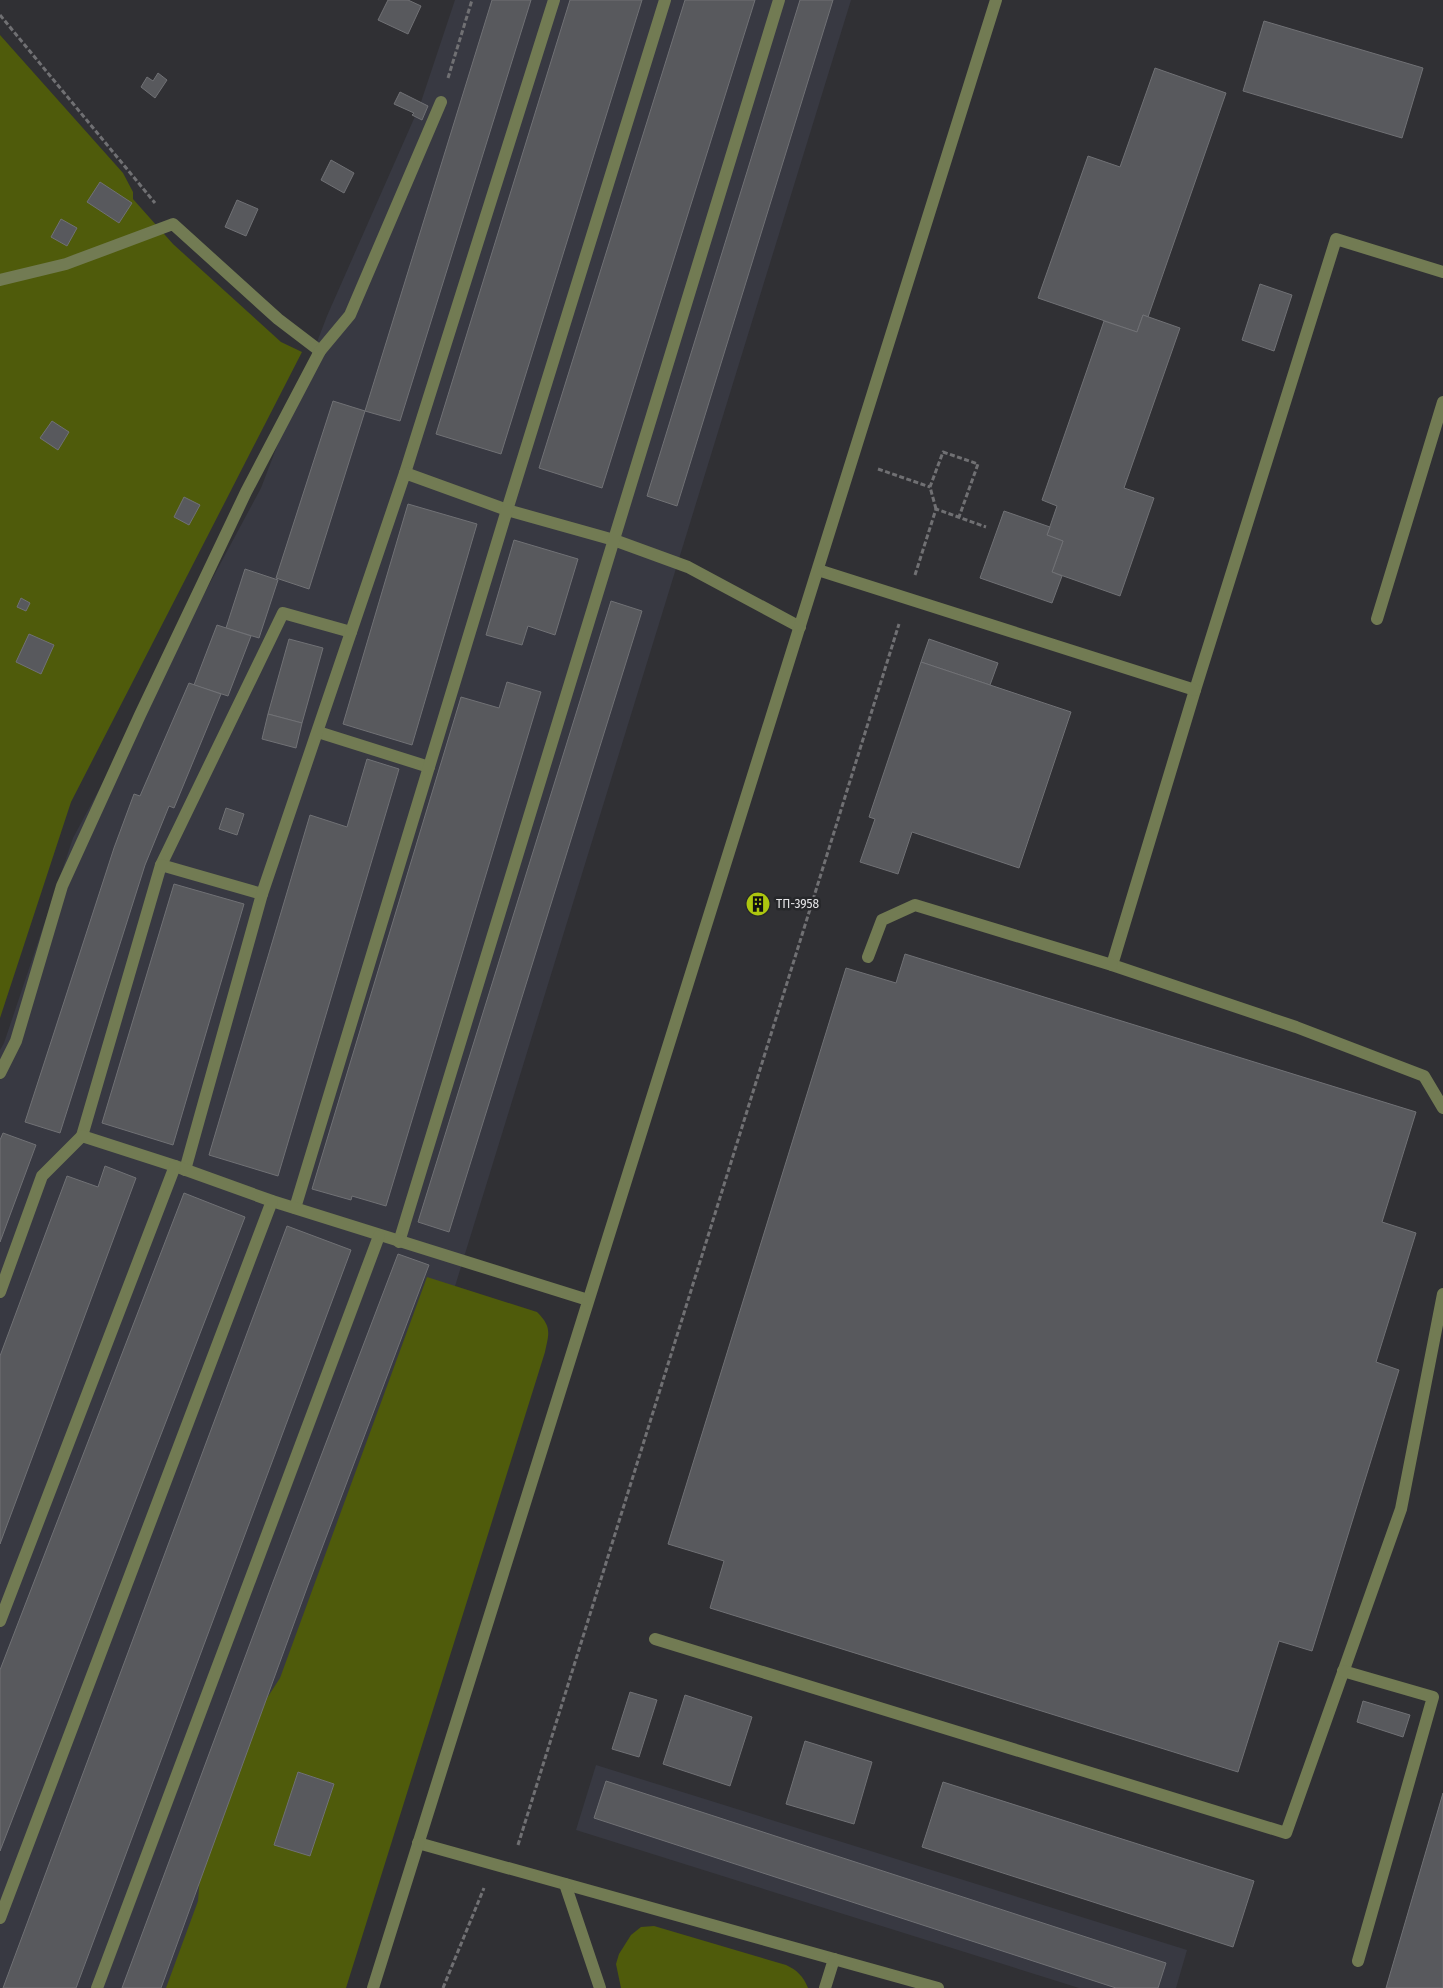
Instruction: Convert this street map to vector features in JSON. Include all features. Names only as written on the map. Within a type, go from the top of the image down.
[{"type":"street","points":[[0,1621],[180,1168],[262,894],[406,473],[554,0]]},
{"type":"street","points":[[295,1208],[507,510],[665,0]]},
{"type":"street","points":[[398,1242],[779,0]]},
{"type":"street","points":[[374,1988],[996,0]]},
{"type":"street","points":[[0,1073],[16,1041],[62,886],[140,715],[246,492],[320,351],[350,315],[441,102]]},
{"type":"street","points":[[0,280],[66,264],[173,224],[278,319],[320,351]]},
{"type":"street","points":[[1112,965],[1195,690],[1336,239],[1443,272]]},
{"type":"street","points":[[1378,619],[1443,402]]},
{"type":"street","points":[[406,473],[507,510],[614,540],[688,567],[800,627]]},
{"type":"street","points":[[818,570],[1195,690]]},
{"type":"street","points":[[0,1292],[42,1176],[82,1136],[161,865],[283,613],[351,632]]},
{"type":"street","points":[[318,732],[430,766]]},
{"type":"street","points":[[161,865],[262,894]]},
{"type":"street","points":[[868,957],[882,920],[915,905],[1112,965],[1296,1027],[1424,1076],[1443,1108]]},
{"type":"street","points":[[82,1136],[379,1236],[588,1300]]},
{"type":"street","points":[[0,1918],[272,1201]]},
{"type":"street","points":[[97,1988],[379,1236]]},
{"type":"street","points":[[654,1638],[1286,1833],[1401,1509],[1443,1294]]},
{"type":"street","points":[[1344,1671],[1433,1697],[1358,1960]]},
{"type":"street","points":[[418,1843],[938,1988]]},
{"type":"street","points":[[565,1884],[600,1988]]},
{"type":"street","points":[[825,1988],[834,1959]]},
{"type":"path","points":[[441,102],[472,0]]},
{"type":"path","points":[[0,15],[173,224]]},
{"type":"path","points":[[510,1869],[936,509],[930,487],[943,452],[978,464],[959,517]]},
{"type":"path","points":[[878,469],[930,487]]},
{"type":"path","points":[[936,509],[986,527]]},
{"type":"path","points":[[443,1988],[494,1864]]},
{"type":"shaded area","points":[[455,0],[851,0],[239,1988],[0,1988],[0,1050],[4,1043],[73,838],[261,488],[327,316],[420,105]]},
{"type":"shaded area","points":[[596,1765],[1187,1950],[1176,1988],[1079,1988],[576,1830]]},
{"type":"green space","points":[[0,35],[123,173],[133,192],[133,199],[173,244],[281,342],[302,352],[71,802],[0,1018]]},
{"type":"green space","points":[[427,1277],[537,1312],[547,1326],[548,1335],[545,1352],[346,1988],[166,1988],[198,1901],[201,1862],[251,1723],[280,1678]]},
{"type":"green space","points":[[654,1926],[786,1965],[799,1974],[808,1988],[621,1988],[616,1964],[619,1954],[631,1935],[641,1927]]},
{"type":"building","points":[[388,0],[408,0],[421,6],[408,34],[378,20]]},
{"type":"building","points":[[492,0],[531,0],[400,421],[365,411]]},
{"type":"building","points":[[570,0],[642,0],[501,454],[436,434]]},
{"type":"building","points":[[685,0],[755,0],[602,488],[539,468]]},
{"type":"building","points":[[800,0],[833,0],[677,506],[647,496]]},
{"type":"building","points":[[1264,21],[1423,68],[1402,138],[1243,91]]},
{"type":"building","points":[[1155,68],[1226,93],[1148,317],[1143,315],[1137,332],[1038,298],[1088,156],[1120,167]]},
{"type":"building","points":[[158,73],[167,80],[155,98],[141,87],[147,77],[153,81]]},
{"type":"building","points":[[400,92],[428,106],[422,120],[412,115],[414,113],[394,104]]},
{"type":"building","points":[[331,160],[354,173],[344,193],[321,180]]},
{"type":"building","points":[[100,182],[132,203],[119,223],[87,202]]},
{"type":"building","points":[[237,200],[258,209],[246,236],[225,227]]},
{"type":"building","points":[[61,219],[77,228],[67,246],[51,237]]},
{"type":"building","points":[[1260,284],[1292,295],[1274,351],[1242,340]]},
{"type":"building","points":[[1143,315],[1180,328],[1124,488],[1154,498],[1120,596],[1052,572],[1063,541],[1047,535],[1057,506],[1042,500],[1104,321],[1137,332]]},
{"type":"building","points":[[333,401],[365,411],[309,589],[276,578]]},
{"type":"building","points":[[52,421],[69,432],[58,450],[40,438]]},
{"type":"building","points":[[184,497],[200,505],[189,525],[174,517]]},
{"type":"building","points":[[408,504],[477,524],[412,745],[343,724]]},
{"type":"building","points":[[1004,511],[1050,527],[1047,535],[1063,541],[1052,572],[1062,576],[1052,603],[980,578]]},
{"type":"building","points":[[514,540],[578,559],[555,635],[528,626],[522,645],[486,635]]},
{"type":"building","points":[[245,569],[278,580],[259,638],[226,628]]},
{"type":"building","points":[[21,598],[30,603],[26,611],[17,607]]},
{"type":"building","points":[[611,601],[642,611],[449,1232],[418,1222]]},
{"type":"building","points":[[217,625],[251,636],[228,696],[194,685]]},
{"type":"building","points":[[29,634],[54,645],[41,674],[16,662]]},
{"type":"building","points":[[289,639],[323,648],[302,723],[268,714]]},
{"type":"building","points":[[929,639],[998,663],[990,685],[921,662]]},
{"type":"building","points":[[921,662],[1071,712],[1019,868],[912,832],[898,874],[860,862],[875,819],[869,817]]},
{"type":"building","points":[[507,682],[541,692],[386,1206],[352,1196],[351,1200],[312,1189],[461,697],[499,708]]},
{"type":"building","points":[[189,683],[221,694],[174,808],[169,806],[145,865],[60,1133],[25,1122],[114,848],[134,794],[140,796]]},
{"type":"building","points":[[268,714],[302,723],[296,748],[262,739]]},
{"type":"building","points":[[367,759],[399,769],[278,1176],[209,1155],[310,815],[347,827]]},
{"type":"building","points":[[226,808],[244,814],[237,835],[219,829]]},
{"type":"building","points":[[174,884],[244,904],[173,1145],[102,1123]]},
{"type":"building","name":"ТП-3958","points":[[757,895],[764,897],[760,913],[752,912]]},
{"type":"building","points":[[905,954],[1416,1112],[1382,1222],[1416,1233],[1376,1362],[1399,1370],[1312,1651],[1279,1641],[1238,1772],[710,1608],[724,1561],[668,1544],[846,968],[896,983]]},
{"type":"building","points":[[3,1133],[36,1145],[0,1242],[0,1140]]},
{"type":"building","points":[[105,1166],[136,1178],[0,1544],[0,1356],[67,1176],[98,1187]]},
{"type":"building","points":[[184,1193],[245,1217],[0,1851],[0,1670]]},
{"type":"building","points":[[287,1226],[351,1250],[76,1988],[3,1988]]},
{"type":"building","points":[[398,1254],[429,1265],[308,1585],[161,1988],[122,1988],[273,1582]]},
{"type":"building","points":[[630,1692],[657,1700],[639,1757],[612,1749]]},
{"type":"building","points":[[685,1695],[752,1717],[730,1786],[663,1764]]},
{"type":"building","points":[[1363,1701],[1410,1715],[1403,1737],[1357,1722]]},
{"type":"building","points":[[805,1741],[872,1762],[854,1824],[786,1804]]},
{"type":"building","points":[[298,1772],[334,1784],[310,1856],[274,1845]]},
{"type":"building","points":[[606,1781],[1166,1963],[1158,1988],[1116,1988],[594,1818]]},
{"type":"building","points":[[943,1782],[1254,1881],[1233,1947],[922,1847]]},
{"type":"building","points":[[1443,1793],[1443,1988],[1386,1988]]},
{"type":"place","name":"ТП-3958","points":[[758,904]]}]
